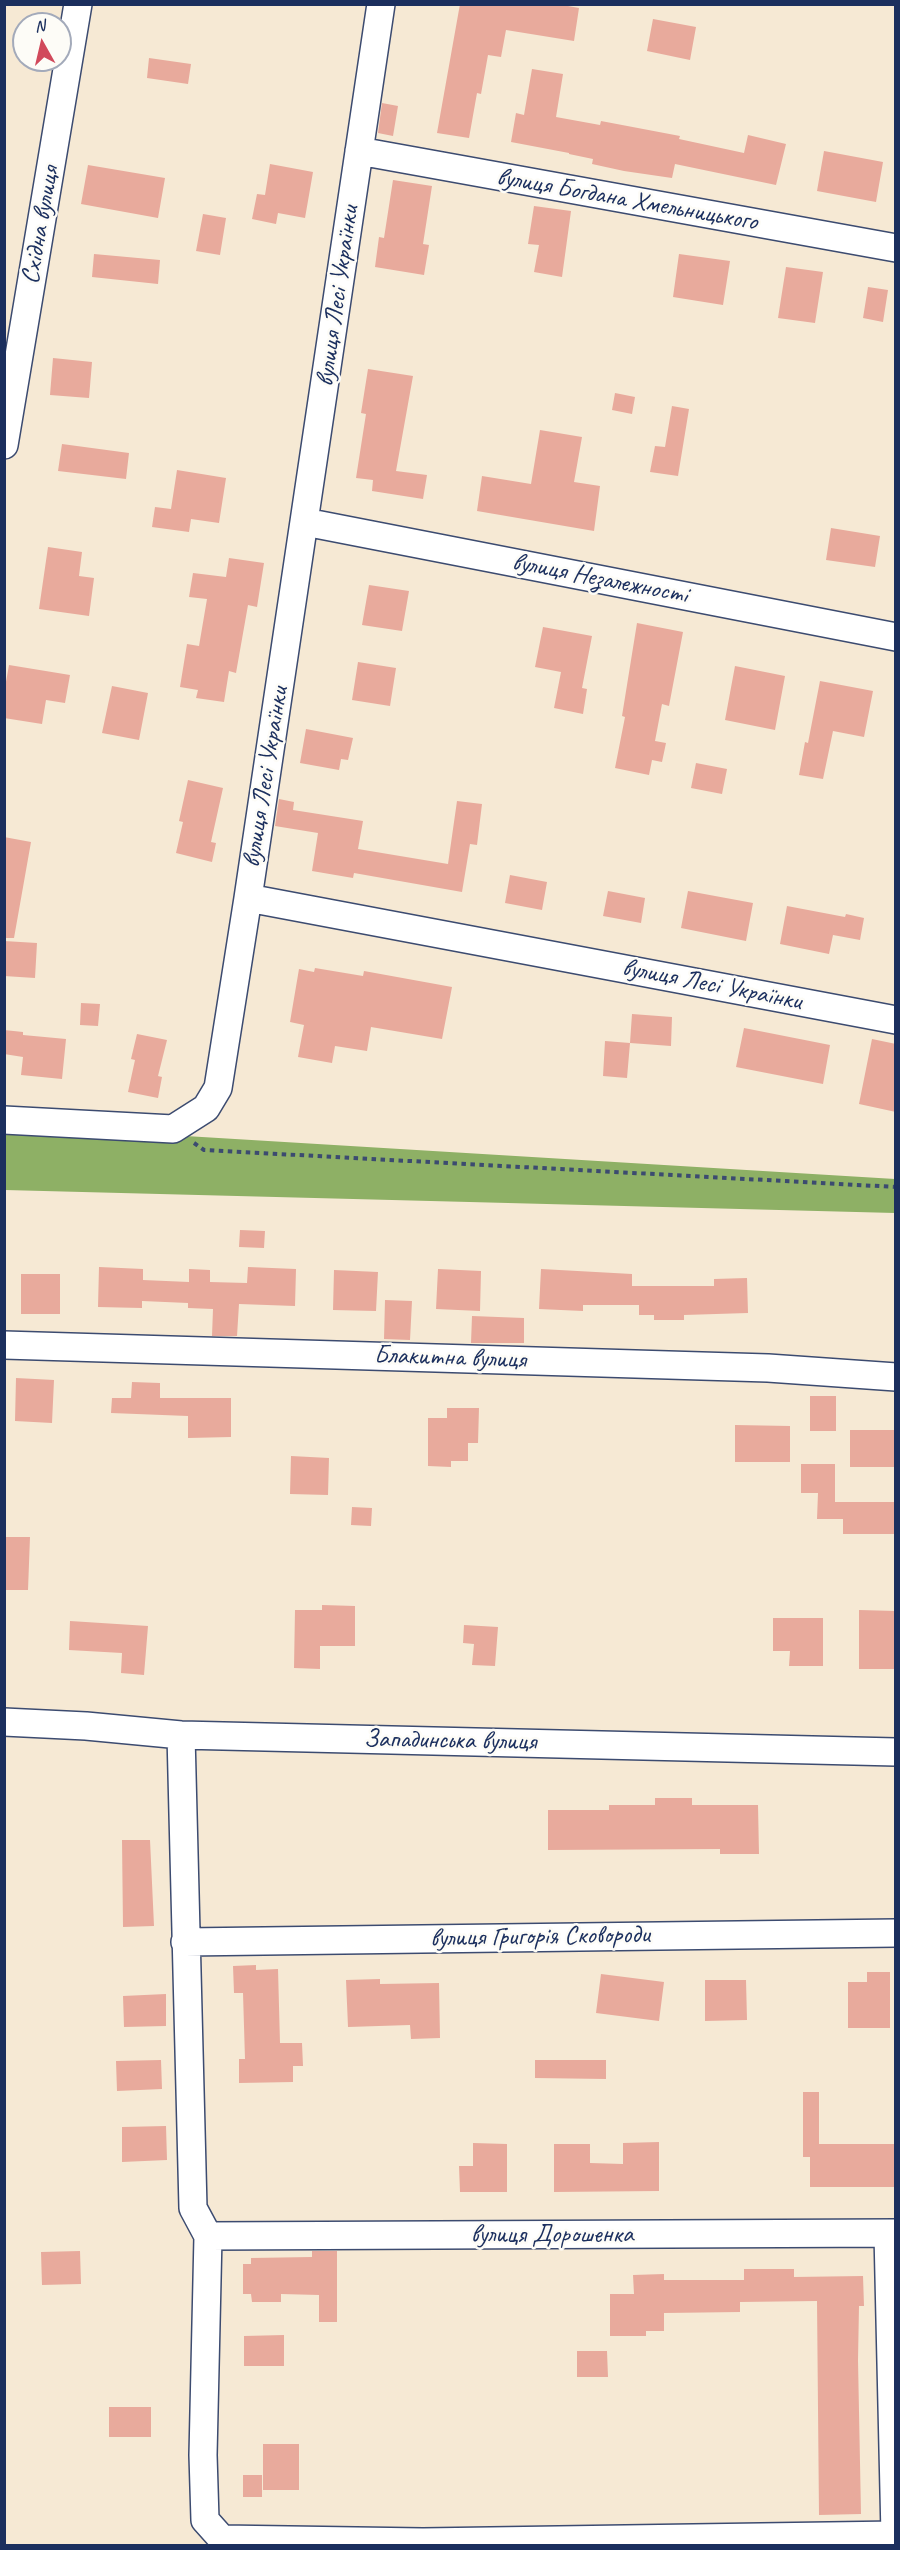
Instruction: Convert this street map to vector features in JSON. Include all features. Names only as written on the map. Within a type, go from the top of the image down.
[{"type":"street","name":"Східна вулиця","points":[[4,445],[78,4]]},
{"type":"street","name":"вулиця Лесі Українки","points":[[381,4],[248,898],[896,1020]]},
{"type":"street","name":"вулиця Богдана Хмельницького","points":[[359,151],[896,248]]},
{"type":"street","name":"вулиця Незалежності","points":[[305,522],[896,637]]},
{"type":"street","points":[[4,1120],[173,1129],[206,1108],[218,1088],[248,898]]},
{"type":"street","name":"Блакитна вулиця","points":[[4,1344],[756,1368],[896,1377]]},
{"type":"street","name":"Западинська вулиця","points":[[4,1722],[86,1726],[181,1735],[896,1752]]},
{"type":"street","points":[[181,1735],[193,2208],[208,2236],[203,2455],[206,2520],[222,2539],[423,2542],[895,2535],[892,2234]]},
{"type":"street","name":"вулиця Григорія Сковороди","points":[[185,1942],[896,1933]]},
{"type":"street","name":"вулиця Дорошенка","points":[[208,2236],[892,2234]]},
{"type":"path","points":[[173,1129],[204,1150],[896,1187]]},
{"type":"green space","points":[[4,1125],[895,1179],[895,1213],[5,1190]]},
{"type":"building","points":[[460,4],[557,4],[579,8],[574,41],[506,30],[501,57],[488,55],[481,94],[477,93],[469,138],[437,133]]},
{"type":"building","points":[[653,19],[696,27],[690,60],[647,51]]},
{"type":"building","points":[[149,58],[191,64],[188,84],[147,78]]},
{"type":"building","points":[[532,69],[563,74],[556,117],[600,125],[601,121],[680,136],[679,139],[744,153],[748,135],[786,144],[776,185],[675,164],[672,178],[624,171],[592,164],[593,159],[511,142],[516,113],[524,115]]},
{"type":"building","points":[[382,103],[398,106],[393,136],[378,133]]},
{"type":"building","points":[[824,151],[883,162],[876,202],[817,191]]},
{"type":"building","points":[[270,164],[313,172],[305,218],[278,213],[276,224],[252,219],[257,194],[265,195]]},
{"type":"building","points":[[88,165],[165,178],[158,218],[81,204]]},
{"type":"building","points":[[393,180],[432,186],[423,244],[429,245],[424,275],[375,267],[379,237],[384,238]]},
{"type":"building","points":[[534,206],[571,211],[562,277],[534,272],[539,245],[528,244]]},
{"type":"building","points":[[203,214],[226,218],[220,255],[196,251]]},
{"type":"building","points":[[94,254],[160,260],[158,284],[92,277]]},
{"type":"building","points":[[679,254],[730,261],[723,305],[673,297]]},
{"type":"building","points":[[786,267],[823,272],[815,323],[778,318]]},
{"type":"building","points":[[868,287],[888,290],[883,322],[863,318]]},
{"type":"building","points":[[53,358],[92,362],[89,398],[50,395]]},
{"type":"building","points":[[368,369],[413,376],[396,471],[427,475],[423,499],[372,491],[373,480],[356,478],[366,414],[361,413]]},
{"type":"building","points":[[615,393],[635,397],[632,414],[612,410]]},
{"type":"building","points":[[672,406],[689,409],[678,476],[650,472],[655,446],[665,447]]},
{"type":"building","points":[[540,430],[582,437],[574,482],[600,486],[594,531],[477,511],[482,476],[531,484]]},
{"type":"building","points":[[62,444],[129,453],[126,479],[58,471]]},
{"type":"building","points":[[177,470],[226,478],[219,523],[191,519],[189,532],[152,527],[155,507],[171,509]]},
{"type":"building","points":[[831,528],[880,536],[875,567],[826,560]]},
{"type":"building","points":[[48,547],[82,552],[79,576],[94,578],[89,616],[39,609]]},
{"type":"building","points":[[229,558],[264,563],[257,607],[248,605],[236,673],[229,671],[224,702],[196,698],[198,690],[180,687],[187,644],[199,646],[207,599],[189,597],[193,573],[226,577]]},
{"type":"building","points":[[369,585],[409,591],[402,631],[362,625]]},
{"type":"building","points":[[637,623],[683,632],[669,706],[662,704],[655,741],[666,743],[662,762],[652,760],[649,775],[615,768],[625,717],[622,716]]},
{"type":"building","points":[[543,627],[592,636],[582,688],[587,689],[583,714],[554,708],[561,672],[535,667]]},
{"type":"building","points":[[358,662],[396,668],[390,706],[352,700]]},
{"type":"building","points":[[9,665],[70,675],[65,703],[46,700],[42,724],[4,718],[4,693]]},
{"type":"building","points":[[735,666],[785,676],[775,730],[725,720]]},
{"type":"building","points":[[820,681],[873,691],[864,737],[833,731],[823,779],[799,775],[805,742],[808,743]]},
{"type":"building","points":[[112,686],[148,693],[139,740],[102,733]]},
{"type":"building","points":[[306,729],[353,738],[348,760],[341,759],[339,770],[300,763]]},
{"type":"building","points":[[696,763],[727,769],[722,794],[691,788]]},
{"type":"building","points":[[188,780],[223,788],[211,842],[216,843],[212,862],[176,853],[183,822],[179,821]]},
{"type":"building","points":[[279,799],[294,802],[293,810],[363,821],[358,849],[448,864],[457,801],[482,804],[477,845],[470,844],[462,892],[354,873],[353,878],[312,871],[318,833],[275,826]]},
{"type":"building","points":[[4,837],[31,842],[14,938],[4,938]]},
{"type":"building","points":[[510,875],[547,882],[542,910],[505,903]]},
{"type":"building","points":[[608,891],[645,898],[641,923],[603,916]]},
{"type":"building","points":[[688,891],[753,903],[746,941],[681,928]]},
{"type":"building","points":[[787,906],[845,917],[846,914],[864,918],[860,940],[833,935],[829,954],[780,944]]},
{"type":"building","points":[[4,941],[37,943],[35,978],[4,976]]},
{"type":"building","points":[[315,968],[363,976],[364,971],[452,987],[442,1039],[371,1027],[367,1051],[335,1046],[332,1063],[298,1057],[304,1025],[290,1022],[299,969],[314,972]]},
{"type":"building","points":[[81,1003],[100,1004],[98,1026],[80,1025]]},
{"type":"building","points":[[632,1014],[672,1017],[671,1046],[630,1043]]},
{"type":"building","points":[[744,1028],[830,1045],[823,1084],[736,1067]]},
{"type":"building","points":[[4,1030],[23,1032],[23,1035],[66,1039],[62,1079],[21,1075],[23,1057],[4,1054]]},
{"type":"building","points":[[137,1034],[167,1040],[158,1076],[162,1077],[158,1098],[128,1092],[135,1060],[131,1059]]},
{"type":"building","points":[[872,1039],[896,1044],[896,1112],[859,1104]]},
{"type":"building","points":[[605,1041],[630,1043],[627,1078],[603,1076]]},
{"type":"building","points":[[240,1230],[265,1231],[264,1248],[239,1247]]},
{"type":"building","points":[[99,1267],[143,1269],[143,1280],[189,1282],[189,1269],[210,1270],[210,1282],[247,1283],[248,1267],[296,1269],[295,1306],[239,1304],[237,1336],[212,1336],[213,1309],[188,1308],[188,1303],[142,1301],[142,1308],[98,1307]]},
{"type":"building","points":[[438,1269],[481,1271],[480,1311],[436,1309]]},
{"type":"building","points":[[541,1269],[632,1274],[632,1286],[714,1286],[714,1279],[747,1278],[748,1313],[684,1315],[684,1320],[654,1320],[654,1315],[639,1315],[639,1305],[583,1305],[583,1311],[539,1309]]},
{"type":"building","points":[[334,1270],[378,1272],[376,1311],[333,1310]]},
{"type":"building","points":[[21,1274],[60,1274],[60,1314],[21,1314]]},
{"type":"building","points":[[385,1300],[412,1301],[410,1340],[384,1339]]},
{"type":"building","points":[[472,1316],[524,1318],[524,1343],[471,1343]]},
{"type":"building","points":[[16,1378],[54,1380],[52,1423],[15,1421]]},
{"type":"building","points":[[132,1382],[160,1383],[160,1398],[231,1398],[231,1437],[188,1438],[188,1416],[111,1413],[112,1398],[131,1398]]},
{"type":"building","points":[[810,1396],[836,1396],[836,1431],[810,1431]]},
{"type":"building","points":[[447,1408],[479,1408],[478,1443],[468,1443],[468,1461],[451,1461],[451,1467],[428,1466],[428,1418],[447,1418]]},
{"type":"building","points":[[735,1425],[790,1426],[790,1462],[735,1462]]},
{"type":"building","points":[[850,1430],[896,1430],[896,1467],[850,1467]]},
{"type":"building","points":[[291,1456],[329,1458],[328,1495],[290,1494]]},
{"type":"building","points":[[801,1464],[835,1464],[835,1502],[896,1502],[896,1534],[843,1534],[843,1519],[817,1519],[818,1493],[801,1493]]},
{"type":"building","points":[[352,1507],[372,1508],[371,1526],[351,1525]]},
{"type":"building","points":[[4,1537],[30,1537],[28,1590],[4,1590]]},
{"type":"building","points":[[322,1605],[355,1606],[355,1646],[320,1646],[320,1669],[294,1668],[295,1610],[322,1610]]},
{"type":"building","points":[[859,1610],[896,1611],[896,1669],[859,1669]]},
{"type":"building","points":[[773,1618],[823,1618],[823,1666],[789,1666],[790,1651],[773,1651]]},
{"type":"building","points":[[70,1621],[148,1626],[144,1675],[121,1673],[122,1653],[69,1650]]},
{"type":"building","points":[[464,1625],[498,1627],[495,1666],[472,1665],[474,1644],[463,1643]]},
{"type":"building","points":[[655,1798],[692,1798],[692,1805],[758,1805],[759,1854],[720,1854],[720,1849],[548,1850],[548,1810],[609,1810],[609,1805],[655,1805]]},
{"type":"building","points":[[122,1840],[150,1840],[154,1926],[123,1927]]},
{"type":"building","points":[[256,1965],[256,1970],[278,1969],[280,2043],[302,2043],[303,2066],[293,2066],[293,2082],[239,2083],[239,2059],[245,2059],[243,1993],[234,1993],[233,1966]]},
{"type":"building","points":[[867,1972],[890,1972],[890,2028],[848,2028],[848,1982],[867,1982]]},
{"type":"building","points":[[601,1974],[664,1982],[659,2021],[596,2013]]},
{"type":"building","points":[[380,1979],[380,1984],[439,1983],[440,2038],[411,2039],[410,2025],[348,2027],[346,1980]]},
{"type":"building","points":[[705,1980],[746,1980],[747,2020],[705,2021]]},
{"type":"building","points":[[166,1994],[166,2026],[124,2027],[123,1996]]},
{"type":"building","points":[[161,2060],[162,2089],[117,2091],[116,2061]]},
{"type":"building","points":[[535,2060],[606,2060],[606,2079],[535,2078]]},
{"type":"building","points":[[803,2092],[819,2092],[819,2144],[896,2144],[896,2187],[810,2187],[810,2157],[803,2157]]},
{"type":"building","points":[[166,2126],[167,2160],[122,2162],[122,2127]]},
{"type":"building","points":[[659,2142],[659,2191],[554,2192],[554,2144],[590,2144],[590,2163],[623,2164],[623,2143]]},
{"type":"building","points":[[473,2143],[507,2144],[507,2192],[460,2192],[459,2166],[473,2166]]},
{"type":"building","points":[[80,2251],[81,2284],[42,2285],[41,2252]]},
{"type":"building","points":[[312,2251],[337,2251],[337,2322],[319,2322],[319,2295],[281,2294],[281,2302],[252,2302],[251,2294],[243,2294],[243,2264],[251,2264],[251,2258],[312,2257]]},
{"type":"building","points":[[744,2269],[794,2269],[794,2277],[863,2276],[864,2306],[859,2306],[858,2360],[861,2514],[819,2515],[817,2301],[740,2302],[740,2312],[664,2313],[664,2331],[646,2331],[646,2336],[610,2336],[610,2294],[634,2294],[633,2275],[664,2274],[664,2280],[744,2280]]},
{"type":"building","points":[[284,2335],[284,2366],[244,2366],[244,2336]]},
{"type":"building","points":[[577,2351],[607,2351],[608,2377],[577,2377]]},
{"type":"building","points":[[109,2407],[151,2407],[151,2437],[109,2437]]},
{"type":"building","points":[[263,2444],[299,2444],[299,2490],[263,2490]]},
{"type":"building","points":[[243,2475],[262,2475],[262,2497],[243,2497]]}]
